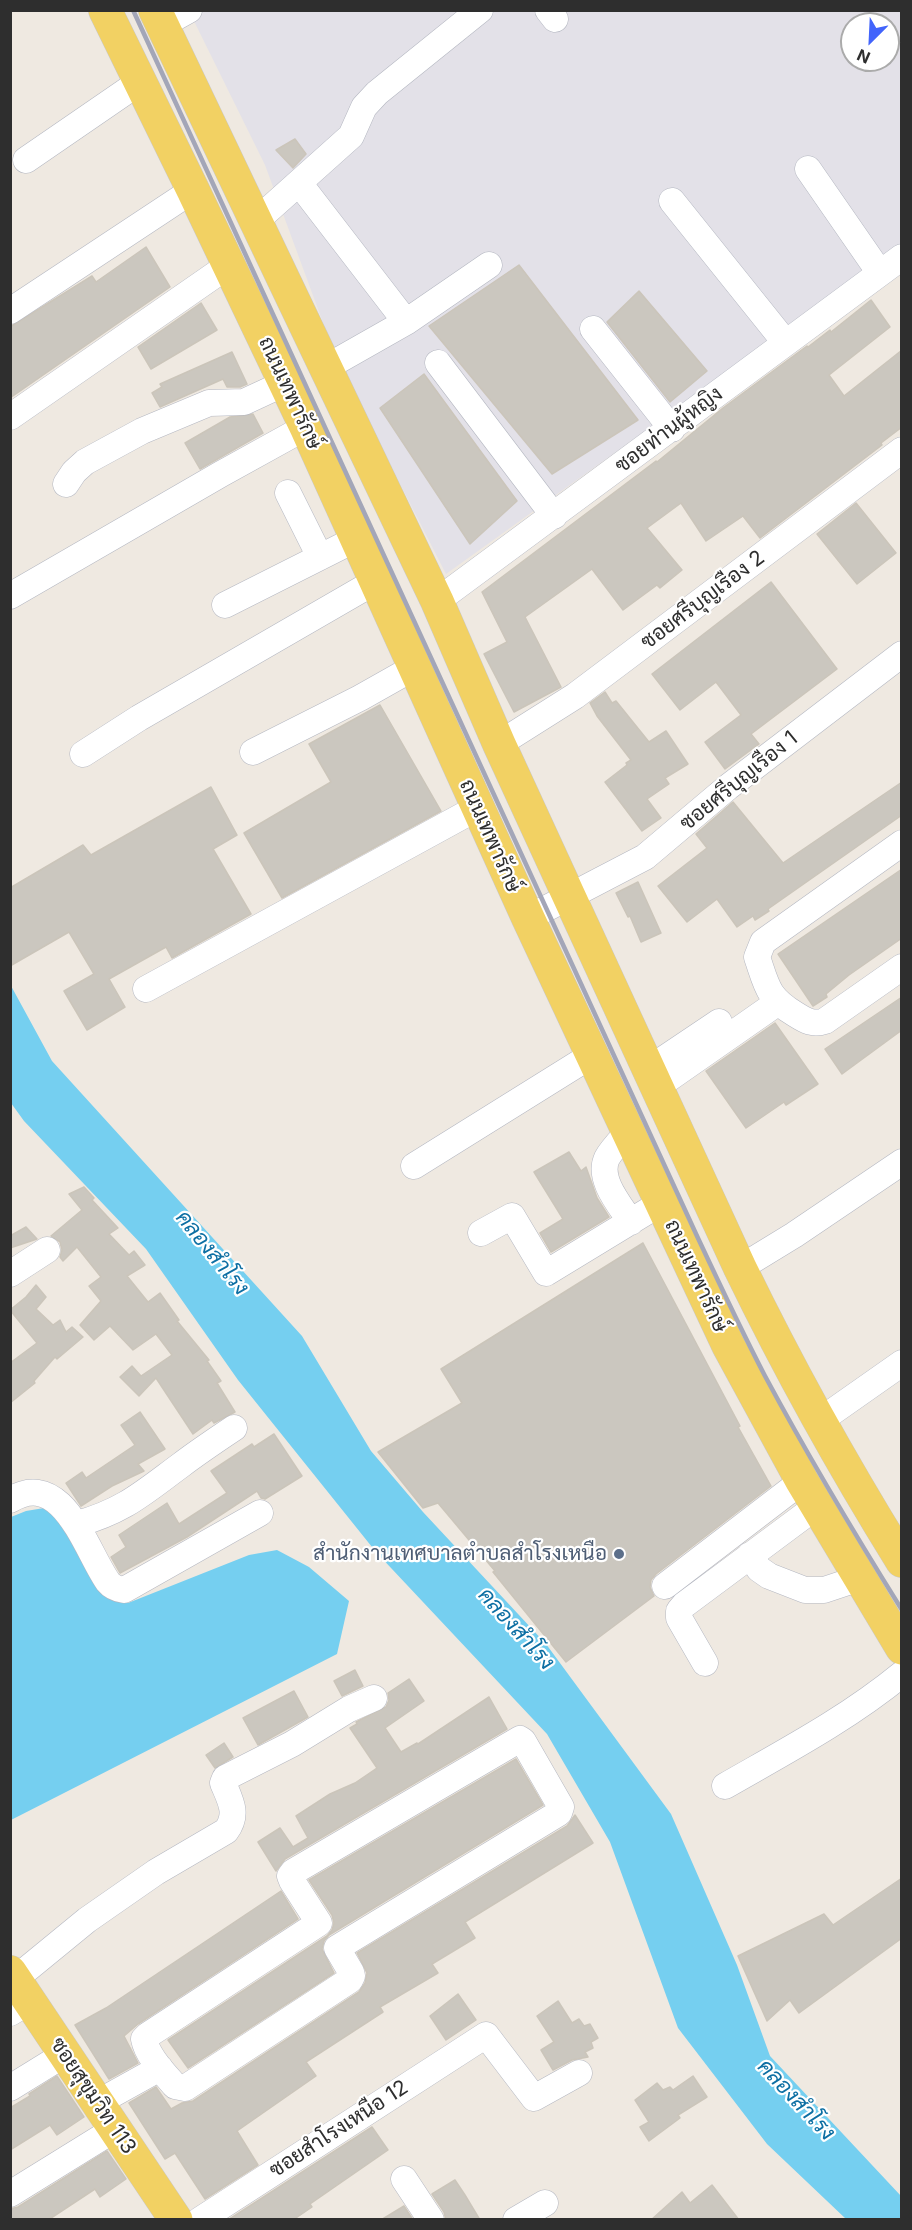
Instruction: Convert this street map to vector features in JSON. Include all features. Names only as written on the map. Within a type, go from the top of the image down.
[{"type":"main road","name":"ถนนเทพารักษ์","points":[[105,10],[230,265],[358,538],[477,808],[728,1345],[809,1493],[902,1648]]},
{"type":"main road","name":"ถนนเทพารักษ์","points":[[169,15],[256,221],[437,601],[499,744],[740,1268],[818,1422],[897,1542]]},
{"type":"main road","name":"ซอยสุขุมวิท 113","points":[[16,1991],[65,2055],[176,2220]]},
{"type":"street","points":[[256,221],[351,136],[364,107],[377,93],[480,10]]},
{"type":"street","points":[[26,160],[141,81]]},
{"type":"street","points":[[808,169],[880,273]]},
{"type":"street","points":[[299,183],[406,322]]},
{"type":"street","points":[[10,312],[194,190]]},
{"type":"street","points":[[672,201],[784,342]]},
{"type":"street","name":"ซอยท่านผู้หญิง","points":[[437,601],[672,429],[784,342],[902,257]]},
{"type":"street","points":[[10,417],[230,265]]},
{"type":"street","points":[[325,368],[406,322],[489,265]]},
{"type":"street","points":[[593,329],[672,429]]},
{"type":"street","points":[[438,363],[554,516]]},
{"type":"street","points":[[66,484],[85,462],[142,431],[208,403],[244,402],[285,383]]},
{"type":"street","points":[[10,596],[306,427]]},
{"type":"street","name":"ซอยศรีบุญเรือง 2","points":[[499,744],[575,696],[902,450]]},
{"type":"street","points":[[288,493],[320,557]]},
{"type":"street","points":[[225,605],[358,538]]},
{"type":"street","points":[[84,754],[139,718],[376,581]]},
{"type":"street","name":"ซอยศรีบุญเรือง 1","points":[[528,918],[645,857],[728,788],[902,654]]},
{"type":"street","points":[[253,752],[360,698],[415,667]]},
{"type":"street","points":[[146,989],[477,808]]},
{"type":"street","points":[[902,843],[763,942],[757,957],[773,996],[805,1021],[815,1024],[825,1021],[902,967]]},
{"type":"street","points":[[654,1078],[773,996]]},
{"type":"street","points":[[414,1166],[592,1055]]},
{"type":"street","points":[[628,1132],[608,1156],[604,1171],[606,1180],[631,1222]]},
{"type":"street","points":[[740,1268],[794,1235],[902,1162]]},
{"type":"street","points":[[481,1233],[512,1216],[546,1273],[661,1203]]},
{"type":"street","points":[[10,1274],[47,1250]]},
{"type":"street","points":[[818,1422],[902,1363]]},
{"type":"street","points":[[77,1524],[124,1507],[234,1428]]},
{"type":"street","points":[[10,1500],[20,1494],[30,1492],[52,1498],[77,1524],[108,1582],[124,1590],[260,1513]]},
{"type":"street","points":[[705,1663],[678,1618],[679,1611],[750,1555],[809,1493]]},
{"type":"street","points":[[665,1586],[809,1493]]},
{"type":"street","points":[[750,1555],[759,1569],[769,1576],[805,1590],[824,1590],[860,1578]]},
{"type":"street","points":[[725,1786],[817,1734],[864,1704],[902,1674]]},
{"type":"street","points":[[16,1991],[87,1920],[156,1872],[226,1831],[234,1810],[223,1782],[225,1778],[292,1744],[349,1709],[374,1698]]},
{"type":"street","points":[[319,1923],[144,2039],[160,2068],[176,2086],[185,2088],[350,1980],[351,1972],[337,1948],[292,1881],[290,1876],[293,1872],[517,1740],[523,1741],[561,1807],[559,1813],[337,1948]]},
{"type":"street","name":"ซอยสำโรงเหนือ 12","points":[[200,2220],[486,2035],[534,2098],[579,2073]]},
{"type":"street","points":[[10,2088],[65,2055]]},
{"type":"street","points":[[10,2194],[106,2116],[160,2068]]},
{"type":"street","points":[[404,2179],[431,2220]]},
{"type":"street","points":[[516,2220],[544,2203]]},
{"type":"shaded area","points":[[189,11],[901,11],[901,247],[446,574],[336,358],[265,165]]},
{"type":"water","name":"คลองสำโรง","points":[[10,984],[52,1061],[302,1336],[371,1451],[423,1512],[546,1644],[671,1814],[737,1965],[770,2056],[901,2196],[901,2219],[846,2219],[767,2144],[678,2028],[610,1842],[547,1734],[376,1552],[238,1380],[146,1249],[24,1121],[11,1103]]},
{"type":"water","points":[[44,1508],[70,1518],[87,1568],[128,1603],[249,1555],[277,1550],[309,1567],[349,1601],[337,1654],[11,1820],[11,1517],[26,1511]]},
{"type":"building","points":[[295,139],[306,154],[293,168],[276,150]]},
{"type":"building","points":[[146,247],[170,287],[10,398],[10,327],[92,276],[96,282]]},
{"type":"building","points":[[519,265],[638,420],[552,474],[429,326]]},
{"type":"building","points":[[639,291],[707,371],[670,402],[607,322]]},
{"type":"building","points":[[871,300],[890,327],[829,375],[844,396],[902,350],[902,427],[881,443],[882,445],[760,538],[743,516],[706,541],[681,503],[647,528],[682,570],[660,588],[657,585],[623,610],[592,569],[525,617],[561,687],[514,712],[484,654],[507,642],[482,592],[657,462],[723,408],[807,346],[830,330],[831,332]]},
{"type":"building","points":[[201,303],[217,330],[151,369],[138,347]]},
{"type":"building","points":[[232,352],[247,384],[240,387],[227,387],[223,379],[160,407],[152,393],[162,387],[160,384]]},
{"type":"building","points":[[424,374],[517,501],[470,544],[380,408]]},
{"type":"building","points":[[253,414],[263,433],[200,469],[185,443],[230,417]]},
{"type":"building","points":[[856,503],[896,553],[857,584],[817,534]]},
{"type":"building","points":[[771,582],[837,669],[751,734],[759,744],[725,769],[705,742],[741,715],[716,682],[680,710],[652,674]]},
{"type":"building","points":[[605,692],[612,703],[616,701],[649,742],[666,731],[688,764],[665,778],[669,784],[647,799],[661,818],[642,831],[605,782],[631,760],[597,716],[590,703]]},
{"type":"building","points":[[380,705],[441,811],[282,898],[244,833],[331,782],[309,744]]},
{"type":"building","points":[[902,782],[902,815],[755,920],[753,916],[737,927],[717,899],[687,922],[658,886],[707,848],[696,834],[733,802],[783,863]]},
{"type":"building","points":[[211,787],[237,835],[213,849],[251,914],[172,958],[166,947],[109,979],[125,1007],[87,1030],[64,991],[94,974],[69,932],[10,966],[10,888],[83,845],[91,855]]},
{"type":"building","points":[[902,869],[902,938],[849,975],[826,994],[827,997],[813,1006],[778,954]]},
{"type":"building","points":[[638,882],[661,933],[641,942],[630,916],[628,917],[616,893]]},
{"type":"building","points":[[902,997],[902,1030],[842,1074],[825,1049]]},
{"type":"building","points":[[775,1023],[818,1084],[786,1105],[784,1102],[746,1128],[706,1071]]},
{"type":"building","points":[[569,1152],[581,1171],[586,1167],[597,1198],[609,1217],[551,1252],[540,1233],[563,1219],[534,1172]]},
{"type":"building","points":[[84,1187],[94,1198],[92,1200],[118,1228],[109,1234],[129,1255],[134,1251],[145,1265],[127,1276],[148,1302],[160,1293],[179,1320],[177,1321],[209,1360],[207,1361],[221,1381],[217,1383],[235,1412],[214,1423],[212,1420],[193,1434],[156,1378],[139,1396],[120,1377],[132,1366],[141,1376],[172,1355],[156,1334],[133,1350],[110,1326],[94,1340],[80,1325],[101,1301],[89,1286],[101,1277],[77,1247],[63,1261],[60,1257],[62,1250],[60,1242],[51,1236],[82,1210],[69,1194]]},
{"type":"building","points":[[26,1227],[37,1239],[10,1248],[10,1236]]},
{"type":"building","points":[[643,1243],[771,1486],[656,1574],[651,1580],[650,1587],[654,1596],[566,1662],[438,1503],[423,1508],[378,1452],[462,1403],[441,1369]]},
{"type":"building","points":[[36,1285],[46,1297],[36,1309],[53,1325],[60,1320],[66,1332],[72,1327],[83,1337],[57,1359],[55,1357],[34,1381],[35,1383],[10,1403],[10,1363],[37,1343],[10,1310]]},
{"type":"building","points":[[140,1412],[165,1449],[138,1464],[144,1471],[112,1486],[81,1506],[66,1483],[82,1472],[86,1478],[135,1445],[121,1425]]},
{"type":"building","points":[[274,1434],[302,1476],[265,1499],[261,1498],[257,1491],[187,1537],[120,1573],[111,1557],[126,1547],[119,1535],[167,1503],[179,1524],[227,1493],[211,1471],[252,1444],[254,1447]]},
{"type":"building","points":[[355,1670],[363,1686],[342,1696],[334,1681]]},
{"type":"building","points":[[409,1679],[424,1701],[385,1728],[401,1752],[418,1744],[489,1697],[507,1729],[285,1859],[276,1871],[258,1842],[280,1828],[293,1847],[308,1838],[296,1816],[377,1768],[350,1728],[357,1724],[356,1722],[386,1707],[389,1700],[388,1693]]},
{"type":"building","points":[[294,1691],[308,1717],[258,1745],[243,1718]]},
{"type":"building","points":[[224,1743],[233,1757],[215,1768],[206,1755]]},
{"type":"building","points":[[516,1759],[543,1805],[329,1935],[322,1949],[334,1973],[188,2068],[168,2040],[327,1936],[332,1930],[334,1923],[332,1915],[309,1880]]},
{"type":"building","points":[[575,1815],[593,1843],[465,1922],[475,1938],[432,1964],[438,1973],[380,2007],[383,2012],[306,2062],[316,2076],[237,2131],[258,2165],[205,2199],[175,2153],[165,2159],[129,2103],[156,2087],[171,2109],[182,2103],[193,2101],[359,1992],[365,1983],[367,1973],[357,1953],[567,1826]]},
{"type":"building","points":[[902,1878],[902,1938],[799,2013],[790,2000],[767,2021],[738,1956],[824,1914],[833,1925]]},
{"type":"building","points":[[281,1891],[298,1919],[138,2024],[124,2036],[138,2063],[109,2079],[75,2025],[106,2008]]},
{"type":"building","points":[[458,1994],[476,2020],[446,2040],[430,2016]]},
{"type":"building","points":[[558,2001],[572,2023],[579,2019],[584,2026],[590,2024],[598,2038],[591,2042],[593,2048],[585,2052],[588,2057],[572,2060],[553,2070],[541,2050],[554,2042],[537,2016]]},
{"type":"building","points":[[57,2076],[84,2117],[57,2135],[50,2125],[10,2150],[10,2108]]},
{"type":"building","points":[[693,2076],[707,2097],[678,2115],[680,2118],[649,2141],[640,2127],[649,2122],[635,2100],[657,2083],[663,2090],[670,2087],[673,2090]]},
{"type":"building","points":[[372,2127],[388,2150],[310,2204],[312,2207],[293,2220],[228,2220]]},
{"type":"building","points":[[107,2151],[126,2179],[100,2197],[95,2189],[48,2220],[10,2220],[10,2209],[18,2207]]},
{"type":"building","points":[[455,2180],[480,2220],[446,2220],[444,2212],[432,2194]]},
{"type":"building","points":[[712,2185],[739,2220],[651,2220],[682,2192],[690,2203]]},
{"type":"building","points":[[404,2206],[413,2220],[381,2220]]},
{"type":"railway","points":[[133,10],[730,1306],[798,1435],[902,1610]]},
{"type":"place","name":"สำนักงานเทศบาลตำบลสำโรงเหนือ","points":[[619,1554]]}]
